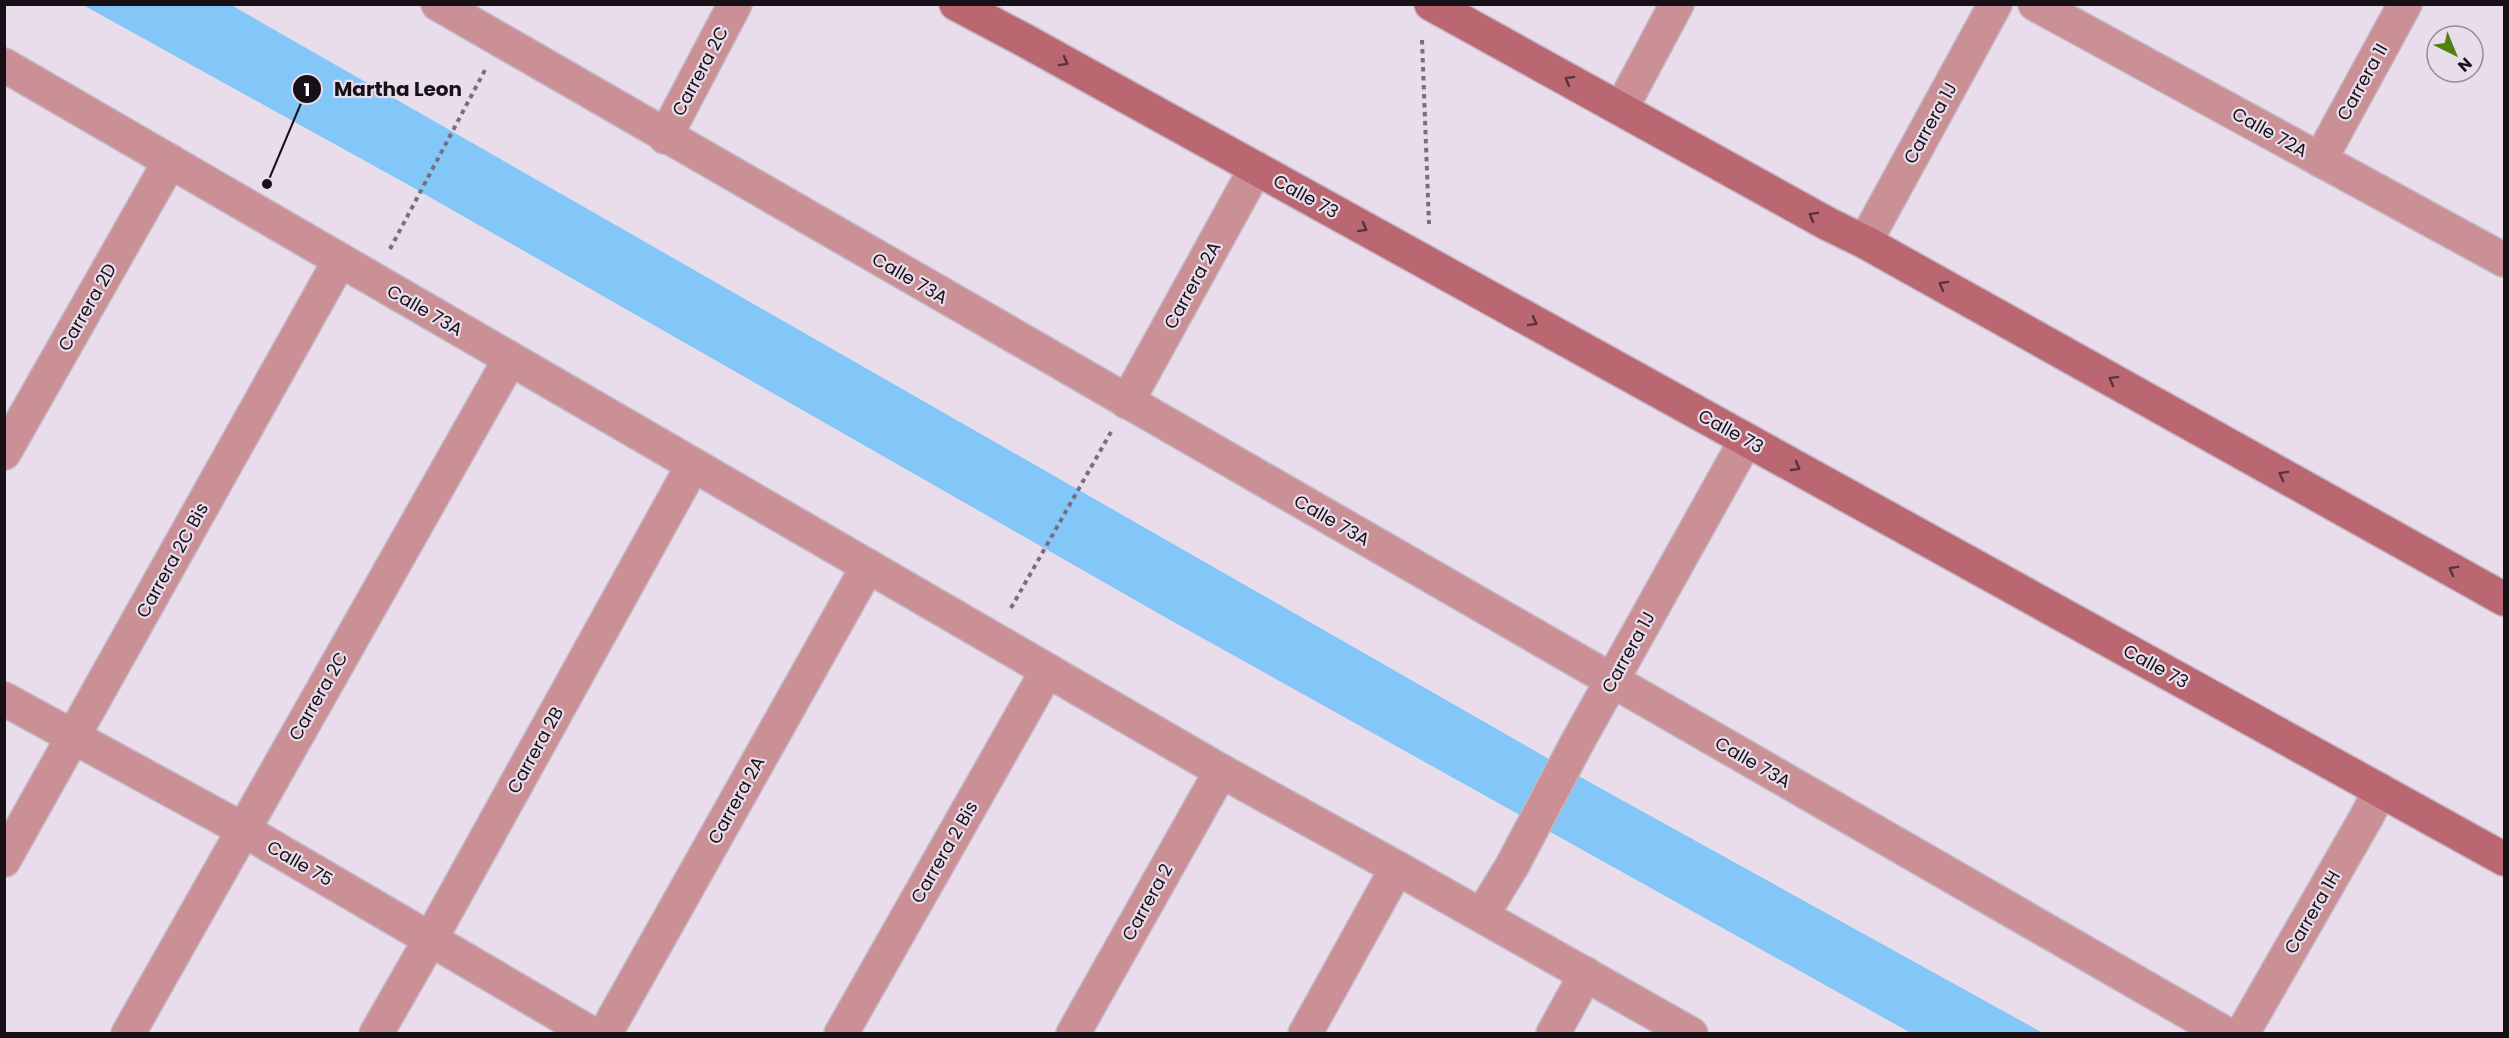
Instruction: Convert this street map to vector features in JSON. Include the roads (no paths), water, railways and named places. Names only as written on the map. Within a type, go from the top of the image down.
[{"type":"main road","name":"Calle 73","points":[[956,4],[2505,859]]},
{"type":"main road","points":[[995,4],[1010,28],[1024,40]]},
{"type":"main road","points":[[1431,4],[2504,597]]},
{"type":"street","name":"Calle 73A","points":[[438,4],[665,137],[2226,1034]]},
{"type":"street","name":"Carrera 2C","points":[[665,137],[735,4]]},
{"type":"street","points":[[1620,109],[1677,4]]},
{"type":"street","name":"Carrera 1J","points":[[1865,242],[1995,4]]},
{"type":"street","name":"Calle 72A","points":[[2035,4],[2505,261]]},
{"type":"street","name":"Carrera 1I","points":[[2320,160],[2405,4]]},
{"type":"street","name":"Calle 73A","points":[[4,65],[1221,771],[1691,1034]]},
{"type":"street","name":"Carrera 2D","points":[[4,453],[170,161]]},
{"type":"street","name":"Carrera 2A","points":[[1127,402],[1256,168]]},
{"type":"street","name":"Carrera 2C Bis","points":[[4,860],[340,260]]},
{"type":"street","name":"Carrera 2C","points":[[128,1034],[510,359]]},
{"type":"street","name":"Carrera 1J","points":[[1482,915],[1512,866],[1577,742],[1746,440]]},
{"type":"street","name":"Carrera 2B","points":[[376,1034],[693,465]]},
{"type":"street","name":"Carrera 2A","points":[[605,1034],[868,566]]},
{"type":"street","name":"Carrera 2 Bis","points":[[841,1034],[1047,671]]},
{"type":"street","name":"Calle 75","points":[[4,699],[242,830],[592,1034]]},
{"type":"street","name":"Carrera 2","points":[[1073,1034],[1221,771]]},
{"type":"street","name":"Carrera 1H","points":[[2242,1034],[2380,790]]},
{"type":"street","points":[[1305,1034],[1397,868]]},
{"type":"street","points":[[1553,1034],[1586,974]]},
{"type":"water","points":[[83,5],[231,5],[1591,783],[2043,1033],[1911,1033],[1170,620],[405,183]]},
{"type":"place","name":"Martha Leon","points":[[267,184]]}]
